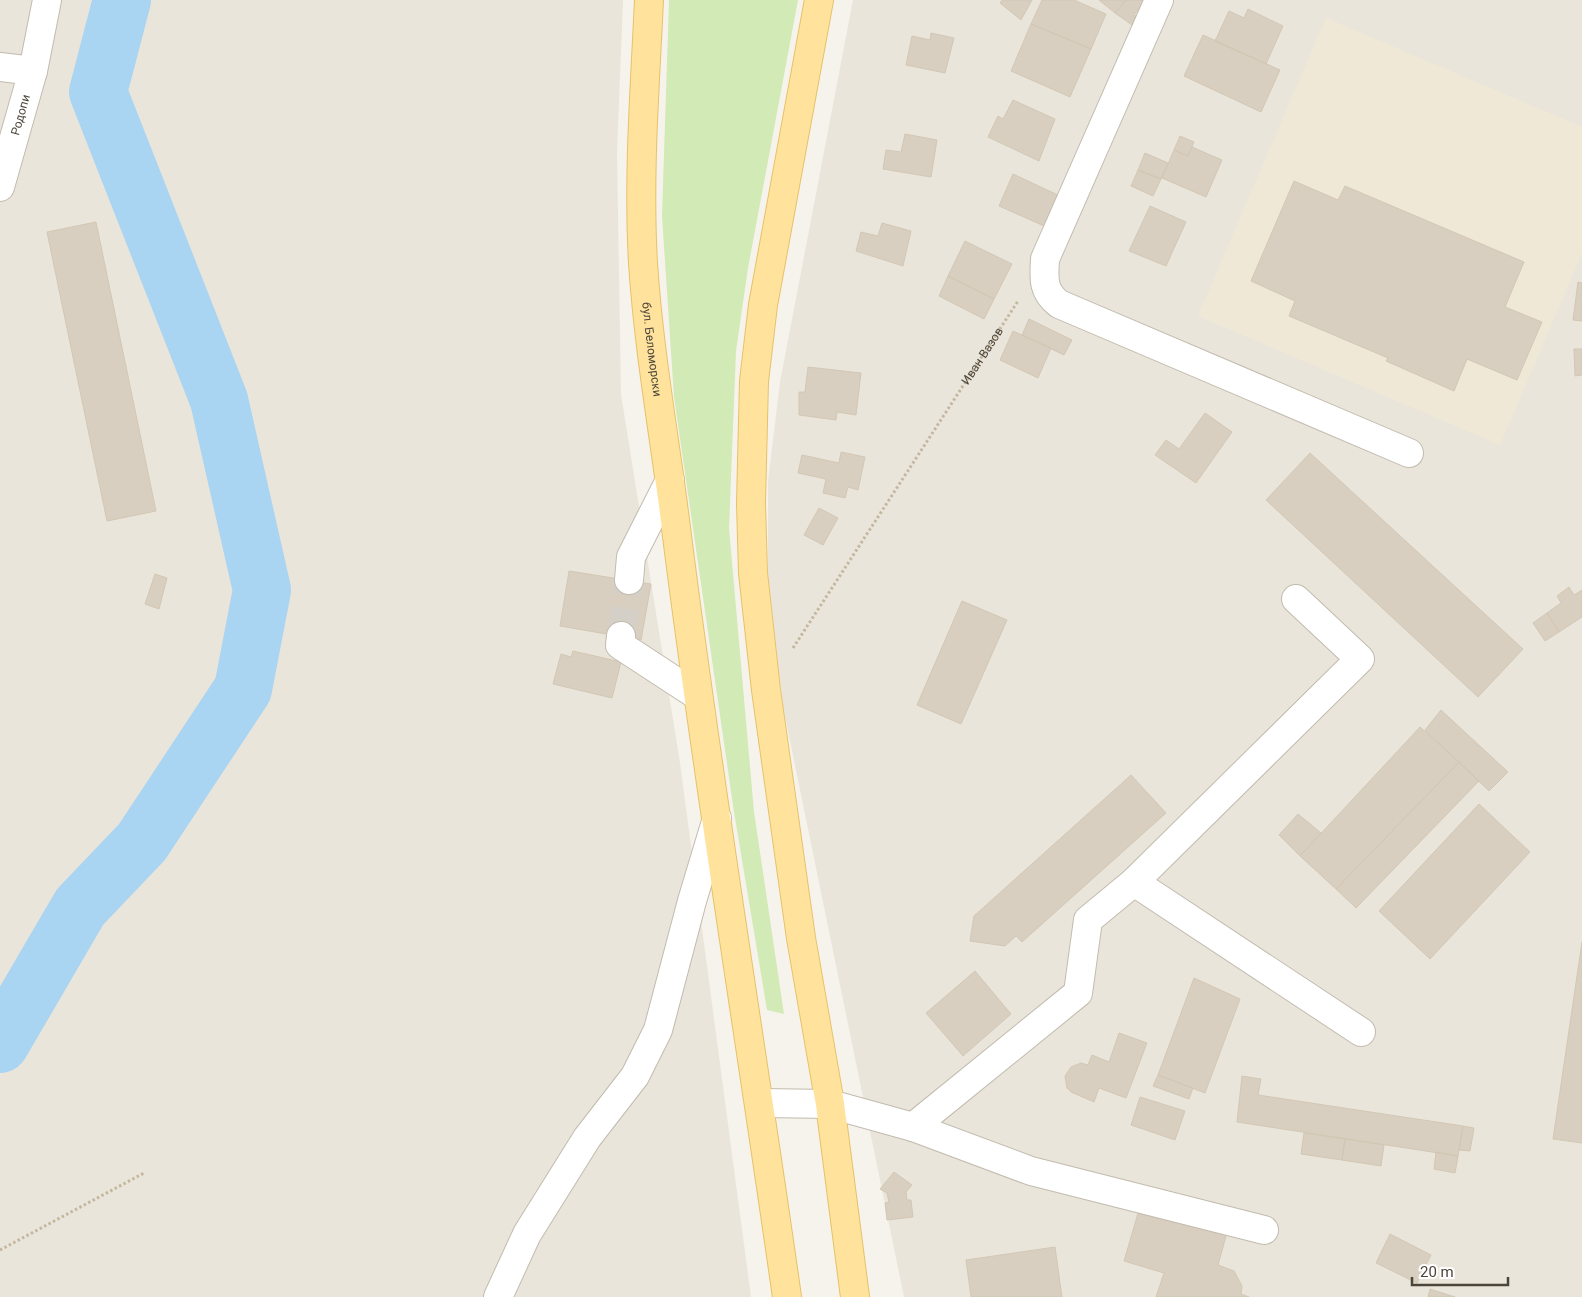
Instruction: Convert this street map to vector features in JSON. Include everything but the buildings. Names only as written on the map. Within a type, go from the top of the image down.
[{"type":"main road","name":"бул. Беломорски","points":[[649,0],[642,171],[643,262],[652,357],[698,696],[718,818],[787,1297]]},
{"type":"main road","points":[[819,0],[763,305],[754,381],[751,503],[753,574],[766,690],[801,938],[830,1104],[855,1297]]},
{"type":"street","name":"Родопи","points":[[0,187],[33,71],[47,0]]},
{"type":"street","points":[[1159,0],[1045,258],[1044,284],[1047,292],[1059,304],[1409,453]]},
{"type":"street","points":[[0,67],[33,71]]},
{"type":"street","points":[[629,580],[631,557],[670,480]]},
{"type":"street","points":[[913,1127],[1078,993],[1088,920],[1134,882],[1360,659],[1296,599]]},
{"type":"street","points":[[621,636],[620,645],[698,696]]},
{"type":"street","points":[[498,1297],[527,1234],[587,1138],[635,1076],[658,1030],[692,901],[718,818]]},
{"type":"street","points":[[1134,882],[1361,1032]]},
{"type":"street","points":[[760,1103],[830,1104],[913,1127],[1031,1171],[1264,1230]]},
{"type":"path","name":"Иван Вазов","points":[[792,649],[1018,300]]},
{"type":"path","points":[[0,1250],[144,1173]]},
{"type":"shaded area","points":[[0,0],[623,0],[617,153],[621,394],[680,763],[751,1297],[0,1297]]},
{"type":"shaded area","points":[[853,0],[1582,0],[1582,1297],[904,1297],[783,707],[768,573],[768,481],[780,382]]},
{"type":"shaded area","points":[[1326,18],[1582,127],[1582,253],[1500,445],[1198,316]]},
{"type":"green space","points":[[669,0],[798,0],[748,268],[736,351],[729,528],[754,812],[784,1014],[767,1010],[734,812],[674,397],[662,216]]},
{"type":"waterway","points":[[0,1044],[80,907],[142,842],[243,689],[262,590],[219,400],[98,92],[122,0]]},
{"type":"tunnel","points":[[621,636],[629,580]]}]
